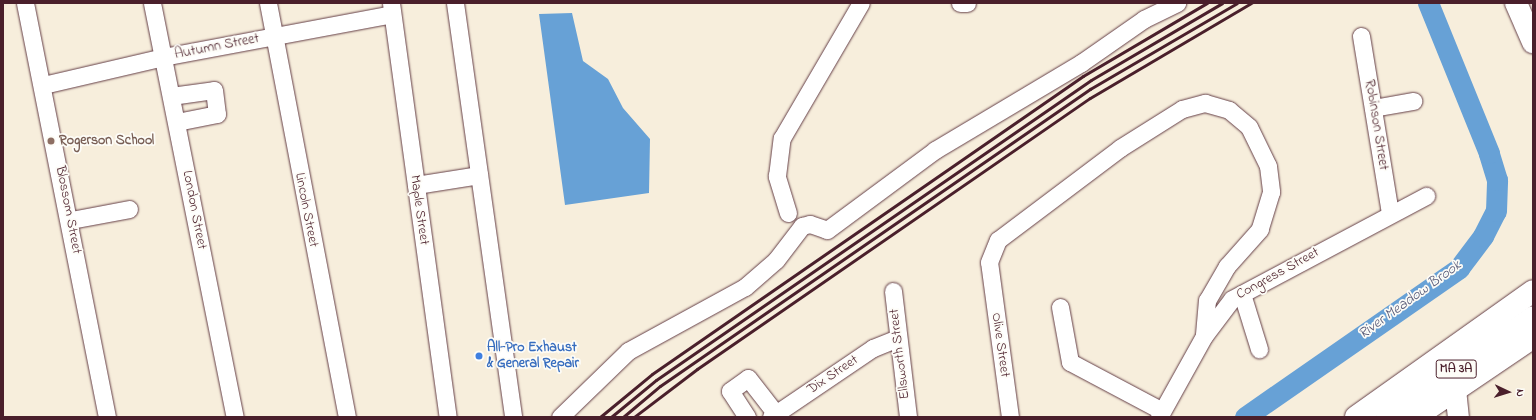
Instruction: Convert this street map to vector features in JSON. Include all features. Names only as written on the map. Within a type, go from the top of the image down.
[{"type":"highway","points":[[1516,3],[1533,42]]},
{"type":"highway","points":[[1356,417],[1533,291]]},
{"type":"main road","name":"MA 3A","points":[[1418,410],[1533,316]]},
{"type":"main road","name":"MA 3A","points":[[1386,417],[1418,410],[1455,389],[1533,337]]},
{"type":"main road","points":[[1455,389],[1458,417]]},
{"type":"street","name":"Blossom Street","points":[[25,3],[70,220],[107,417]]},
{"type":"street","name":"London Street","points":[[152,3],[235,417]]},
{"type":"street","name":"Lincoln Street","points":[[268,3],[347,417]]},
{"type":"street","points":[[455,3],[513,417]]},
{"type":"street","points":[[788,213],[777,176],[782,138],[862,3]]},
{"type":"street","points":[[960,3],[967,3]]},
{"type":"street","points":[[560,417],[628,351],[745,287],[776,260],[802,226],[810,224],[826,230],[935,150],[1081,63],[1144,19],[1177,3]]},
{"type":"street","name":"Autumn Street","points":[[43,85],[391,9]]},
{"type":"street","name":"Maple Street","points":[[391,9],[448,417]]},
{"type":"street","name":"Robinson Street","points":[[1361,36],[1390,214]]},
{"type":"street","points":[[171,96],[214,90],[217,114],[176,122]]},
{"type":"street","points":[[1373,108],[1412,101]]},
{"type":"street","name":"Olive Street","points":[[1010,417],[990,274],[992,251],[1012,228],[1120,148],[1182,109],[1205,103],[1218,105],[1239,118],[1257,139],[1268,166],[1271,192],[1260,229],[1227,266],[1207,300],[1204,336]]},
{"type":"street","points":[[416,185],[479,175]]},
{"type":"street","name":"Congress Street","points":[[1161,414],[1204,336],[1226,305],[1242,294],[1426,196]]},
{"type":"street","points":[[70,220],[129,209]]},
{"type":"street","name":"Ellsworth Street","points":[[893,291],[908,417]]},
{"type":"street","points":[[1242,294],[1259,349]]},
{"type":"street","points":[[1060,307],[1070,362],[1161,414]]},
{"type":"street","name":"Dix Street","points":[[778,415],[873,348],[898,338]]},
{"type":"street","points":[[747,417],[730,391],[748,378],[778,415]]},
{"type":"water","points":[[572,13],[583,61],[608,79],[623,108],[650,139],[649,193],[565,205],[539,14]]},
{"type":"waterway","name":"River Meadow Brook","points":[[1245,417],[1459,268],[1483,236],[1496,211],[1497,180],[1489,153],[1428,3]]},
{"type":"railway","points":[[600,417],[652,374],[1083,76],[1207,3]]},
{"type":"railway","points":[[611,417],[656,380],[1091,80],[1222,3]]},
{"type":"railway","points":[[623,417],[660,386],[1090,89],[1237,3]]},
{"type":"railway","points":[[634,417],[697,369],[1090,98],[1251,3]]},
{"type":"place","name":"Rogerson School","points":[[51,141]]},
{"type":"place","name":"All-Pro Exhaust & General Repair","points":[[479,356]]}]
